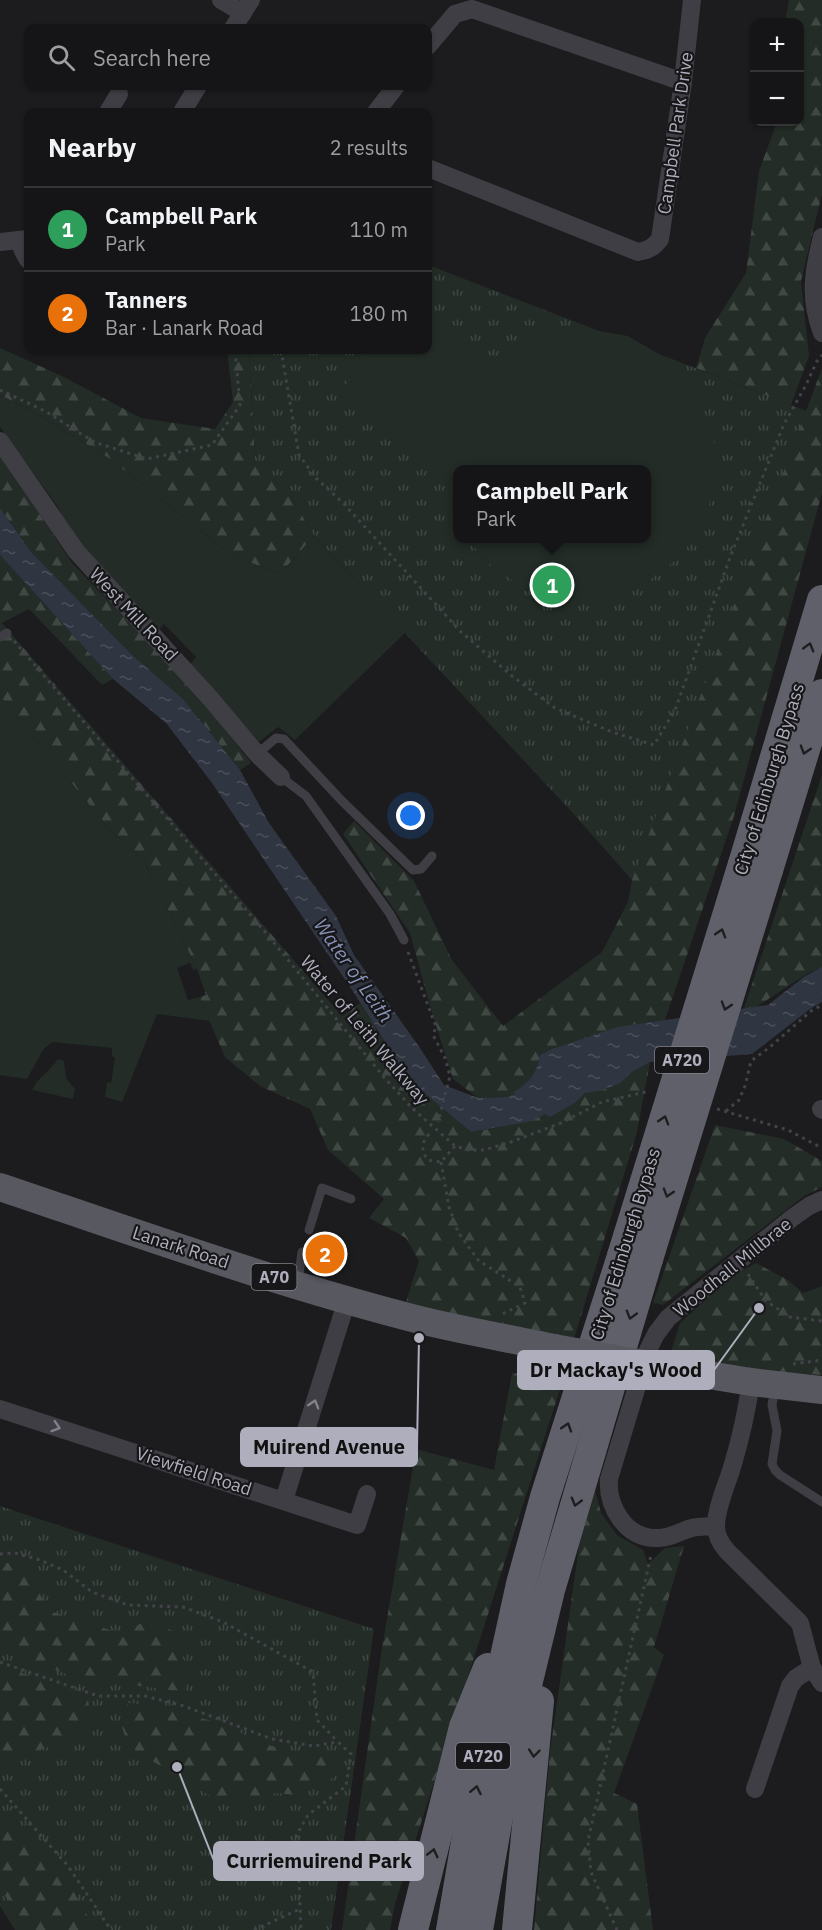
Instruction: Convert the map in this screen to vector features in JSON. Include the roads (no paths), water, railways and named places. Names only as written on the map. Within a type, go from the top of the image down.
[{"type":"highway","name":"City of Edinburgh Bypass","points":[[478,1930],[506,1772],[635,1257],[755,867],[822,600]]},
{"type":"highway","name":"City of Edinburgh Bypass","points":[[755,867],[822,694]]},
{"type":"highway","name":"City of Edinburgh Bypass","points":[[451,1930],[472,1807],[521,1584],[545,1497],[635,1257]]},
{"type":"highway","points":[[413,1930],[464,1727],[521,1584]]},
{"type":"highway","points":[[517,1930],[550,1590]]},
{"type":"main road","name":"Lanark Road","points":[[0,1187],[298,1285],[413,1318],[554,1348],[666,1368],[763,1384],[822,1390]]},
{"type":"street","points":[[221,0],[242,14]]},
{"type":"street","name":"Campbell Park Drive","points":[[432,170],[638,252],[646,251],[654,246],[660,239],[683,82],[692,0]]},
{"type":"street","points":[[432,41],[455,14],[472,9],[683,82]]},
{"type":"street","points":[[184,108],[196,90]]},
{"type":"street","points":[[379,108],[393,90]]},
{"type":"street","points":[[110,108],[119,94]]},
{"type":"street","points":[[822,237],[815,266],[813,296],[822,333]]},
{"type":"street","points":[[0,242],[24,239]]},
{"type":"street","name":"West Mill Road","points":[[0,441],[76,551],[210,698],[257,754],[281,777]]},
{"type":"street","name":"Woodhall Millbrae","points":[[716,1526],[694,1527],[655,1539],[642,1536],[623,1523],[610,1500],[609,1479],[648,1350],[668,1318],[792,1218],[822,1200]]},
{"type":"street","points":[[284,1500],[347,1299]]},
{"type":"street","points":[[763,1384],[735,1460],[716,1526],[720,1543],[800,1623],[812,1668],[822,1683]]},
{"type":"street","name":"Viewfield Road","points":[[0,1409],[357,1525],[367,1494]]},
{"type":"street","points":[[755,1789],[790,1686],[796,1678],[812,1668]]},
{"type":"lane","points":[[257,754],[276,738],[284,739],[342,801],[412,870],[421,869],[432,856]]},
{"type":"lane","points":[[281,777],[306,796],[390,914],[404,940]]},
{"type":"lane","points":[[309,1230],[322,1188],[351,1199]]},
{"type":"lane","points":[[298,1285],[302,1252]]},
{"type":"lane","points":[[763,1384],[772,1405],[777,1431],[772,1464],[774,1470],[822,1503]]},
{"type":"water","name":"Water of Leith","points":[[0,508],[31,552],[132,655],[183,699],[240,770],[269,823],[336,916],[354,955],[444,1085],[478,1098],[506,1097],[515,1094],[514,1092],[528,1081],[537,1067],[540,1055],[552,1049],[617,1027],[768,1005],[805,976],[822,967],[822,1002],[752,1054],[650,1062],[632,1072],[619,1084],[585,1093],[576,1102],[550,1117],[545,1114],[532,1121],[471,1132],[410,1081],[354,993],[212,783],[166,723],[113,679],[0,555]]},
{"type":"place","name":"Campbell Park","points":[[552,585]]},
{"type":"place","name":"Tanners","points":[[325,1254]]},
{"type":"place","name":"Dr Mackay's Wood","points":[[759,1308]]},
{"type":"place","name":"Muirend Avenue","points":[[419,1338]]},
{"type":"place","name":"Curriemuirend Park","points":[[177,1767]]}]
